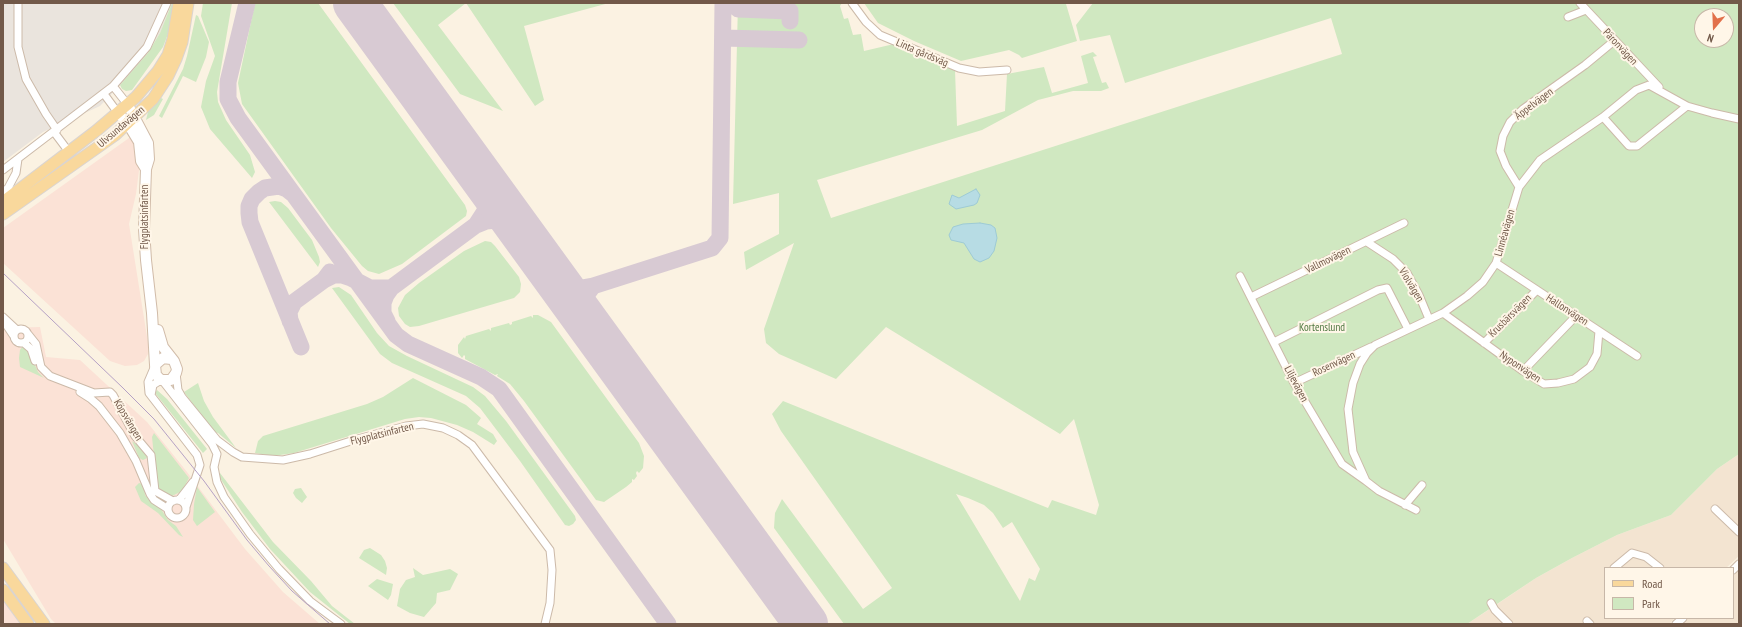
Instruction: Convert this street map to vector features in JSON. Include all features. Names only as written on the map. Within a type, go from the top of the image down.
[{"type":"main road","name":"Ulvsundavägen","points":[[3,202],[128,105],[158,71],[168,55],[173,39],[179,3]]},
{"type":"main road","name":"Ulvsundavägen","points":[[3,214],[110,139],[132,121],[153,99],[168,76],[176,60],[182,42],[188,3]]},
{"type":"main road","points":[[3,568],[44,624]]},
{"type":"main road","points":[[3,590],[28,624]]},
{"type":"street","points":[[18,3],[18,47],[26,79],[69,152]]},
{"type":"street","points":[[3,170],[113,86],[147,47],[167,3]]},
{"type":"street","name":"Linta gårdsväg","points":[[852,3],[866,22],[880,35],[959,68],[979,72],[1007,70]]},
{"type":"street","name":"Päronvägen","points":[[1580,3],[1662,91]]},
{"type":"street","points":[[1568,17],[1586,10]]},
{"type":"street","name":"Äppelvägen","points":[[1519,187],[1506,166],[1500,151],[1503,136],[1510,122],[1523,109],[1585,66],[1614,40]]},
{"type":"street","name":"Linnéavägen","points":[[1416,510],[1379,491],[1366,481],[1353,452],[1348,409],[1353,383],[1360,364],[1374,346],[1443,313],[1467,296],[1483,282],[1496,263],[1519,187],[1540,160],[1636,90],[1649,85],[1687,106],[1739,118]]},
{"type":"street","name":"Flygplatsinfarten","points":[[113,86],[128,105],[132,121],[148,143],[149,159],[146,169],[144,245],[152,313],[154,366]]},
{"type":"street","name":"Flygplatsinfarten","points":[[104,94],[118,113],[132,121]]},
{"type":"street","points":[[1602,116],[1629,146],[1637,146],[1687,106]]},
{"type":"street","points":[[3,192],[8,188],[16,173],[18,159]]},
{"type":"street","name":"Vallmovägen","points":[[1252,297],[1404,223]]},
{"type":"street","name":"Violvägen","points":[[1367,242],[1393,259],[1407,273],[1420,295],[1428,319]]},
{"type":"street","name":"Hallonvägen","points":[[1496,263],[1637,356]]},
{"type":"street","name":"Liljevägen","points":[[1240,276],[1252,297],[1294,383],[1342,464],[1366,481]]},
{"type":"street","points":[[1274,342],[1378,290],[1387,288],[1408,329]]},
{"type":"street","name":"Krusbärsvägen","points":[[1484,343],[1537,290]]},
{"type":"street","name":"Flygplatsinfarten","points":[[152,313],[160,342],[171,359]]},
{"type":"street","name":"Nyponvägen","points":[[1443,313],[1523,371],[1544,384],[1558,383],[1574,379],[1590,367],[1597,354],[1599,330]]},
{"type":"street","points":[[1523,371],[1576,316]]},
{"type":"street","name":"Köpsvängen","points":[[3,317],[15,332],[16,342],[24,343],[31,349],[39,372],[45,377],[85,395],[99,406],[120,433],[136,460],[154,500],[168,508]]},
{"type":"street","name":"Köpsvängen","points":[[3,324],[15,332]]},
{"type":"street","name":"Köpsvängen","points":[[15,332],[23,329],[36,344],[41,367],[50,376],[94,393],[110,392],[113,395],[135,436],[151,455],[156,491],[176,500]]},
{"type":"street","points":[[24,343],[28,338],[28,334]]},
{"type":"street","name":"Rosenvägen","points":[[1294,383],[1374,346]]},
{"type":"street","points":[[151,395],[153,385],[162,380],[171,380],[176,373],[176,365],[171,359],[160,359],[154,366],[148,382],[148,390],[151,395],[197,455],[200,465],[194,480],[185,514],[178,518],[171,516],[168,508],[169,504],[176,500],[194,480]]},
{"type":"street","points":[[154,366],[156,375],[162,380],[212,444],[217,454],[214,467],[217,482],[224,497],[250,534],[279,569],[310,601],[341,624]]},
{"type":"street","name":"Flygplatsinfarten","points":[[176,373],[178,390],[182,397],[217,440],[242,457],[283,460],[310,454],[406,426],[423,424],[444,428],[458,435],[472,445],[550,550],[550,603],[545,624]]},
{"type":"street","points":[[1404,505],[1422,486]]},
{"type":"street","points":[[176,500],[183,502],[186,507]]},
{"type":"street","points":[[1715,509],[1739,532]]},
{"type":"street","points":[[1615,567],[1632,553],[1646,557],[1659,567]]},
{"type":"street","points":[[1491,603],[1495,610],[1509,624]]},
{"type":"shaded area","points":[[3,3],[172,3],[160,33],[148,53],[132,73],[100,106],[43,132],[3,162]]},
{"type":"shaded area","points":[[136,133],[142,147],[136,194],[129,224],[148,343],[148,354],[144,361],[137,365],[125,366],[110,361],[3,263],[3,228]]},
{"type":"shaded area","points":[[40,327],[46,357],[80,360],[147,422],[245,549],[283,592],[320,624],[56,624],[51,619],[3,539],[3,328]]},
{"type":"shaded area","points":[[1739,454],[1739,556],[1727,567],[1604,567],[1604,619],[1674,619],[1669,624],[1515,624],[1496,605],[1536,578],[1572,558],[1617,535],[1671,515],[1717,469]]},
{"type":"shaded area","points":[[1739,567],[1739,624],[1678,624],[1684,619],[1734,619],[1734,572]]},
{"type":"shaded area","points":[[3,600],[11,611],[22,624],[3,624]]},
{"type":"shaded area","points":[[1490,609],[1505,624],[1467,624]]},
{"type":"green space","points":[[172,3],[175,3],[168,34],[163,47],[132,90],[126,91],[122,89],[120,85],[148,53],[160,33]]},
{"type":"green space","points":[[203,3],[232,3],[217,92],[218,102],[226,120],[250,155],[255,172],[252,178],[210,129],[201,107],[206,81],[215,56],[201,16]]},
{"type":"green space","points":[[255,3],[318,3],[465,205],[467,211],[466,216],[402,264],[379,274],[368,271],[362,266],[331,228],[242,104],[238,83]]},
{"type":"green space","points":[[393,3],[466,3],[438,25],[503,111],[460,94]]},
{"type":"green space","points":[[466,3],[609,3],[524,26],[544,100],[535,106]]},
{"type":"green space","name":"Kortenslund","points":[[738,3],[842,3],[840,6],[844,19],[848,18],[853,35],[861,34],[864,51],[894,44],[955,70],[957,126],[1005,111],[1007,74],[1044,67],[1052,93],[1088,83],[1081,56],[1093,52],[1097,56],[1093,57],[1102,83],[1106,82],[1109,88],[1101,91],[1073,91],[1038,100],[982,130],[817,180],[831,218],[1342,54],[1331,18],[1125,83],[1110,35],[1080,41],[1076,25],[1093,3],[1739,3],[1739,454],[1717,469],[1671,515],[1617,535],[1572,558],[1536,578],[1467,624],[844,624],[774,528],[775,513],[782,499],[863,609],[892,588],[781,431],[772,414],[783,401],[1048,508],[1052,500],[1096,515],[1099,505],[1074,419],[1060,434],[886,327],[836,379],[779,354],[766,343],[764,329],[794,243],[746,270],[744,252],[779,234],[779,193],[733,204]],"holes":[[[956,494],[984,505],[993,513],[1003,528],[1012,522],[1040,569],[1035,581],[1029,578],[1020,601]]]},
{"type":"green space","points":[[864,3],[1069,3],[1066,4],[1077,41],[1022,58],[1009,50],[961,61],[914,41],[878,23]]},
{"type":"green space","points":[[196,15],[198,16],[209,42],[206,57],[196,82],[183,76],[162,118],[159,116],[183,69]]},
{"type":"green space","points":[[161,98],[163,99],[154,115],[146,120],[148,112]]},
{"type":"green space","points":[[269,202],[281,202],[288,208],[312,240],[319,257],[320,262],[318,267]]},
{"type":"green space","points":[[485,241],[491,242],[495,246],[519,277],[521,284],[520,292],[514,298],[419,326],[410,327],[405,324],[399,316],[398,308],[405,295],[419,283],[464,251]]},
{"type":"green space","points":[[339,287],[351,295],[377,333],[389,346],[473,387],[485,396],[506,421],[575,516],[576,520],[573,524],[569,526],[565,525],[520,461],[480,408],[466,396],[392,363],[380,354],[332,288]]},
{"type":"green space","points":[[533,315],[538,315],[551,322],[639,443],[644,456],[643,468],[639,473],[637,471],[637,476],[634,480],[632,479],[632,482],[626,487],[604,502],[596,500],[510,384],[497,376],[498,374],[495,375],[465,359],[464,355],[462,358],[458,353],[458,345],[464,337],[465,339],[466,336],[489,329],[491,331],[491,328],[509,323],[510,325],[512,322],[531,316],[533,318]]},
{"type":"green space","points":[[25,346],[27,347],[38,372],[44,378],[20,367],[20,350]]},
{"type":"green space","points":[[413,378],[466,405],[481,418],[477,424],[493,434],[497,441],[494,445],[473,432],[457,425],[431,418],[419,417],[405,419],[294,453],[273,456],[255,453],[258,441],[263,436],[367,404],[383,397]]},
{"type":"green space","points":[[198,383],[204,401],[213,417],[236,448],[218,433],[214,432],[184,392]]},
{"type":"green space","points":[[157,390],[167,399],[207,449],[203,453],[155,393]]},
{"type":"green space","points":[[154,433],[189,478],[182,491],[172,496],[168,496],[161,492],[157,485],[152,437]]},
{"type":"green space","points":[[132,441],[140,447],[147,458],[143,460],[139,458]]},
{"type":"green space","points":[[220,473],[273,542],[311,581],[332,606],[355,624],[350,624],[310,592],[270,549],[242,512],[218,475]]},
{"type":"green space","points":[[139,483],[144,487],[145,495],[149,500],[161,509],[168,520],[176,526],[183,537],[179,535],[158,513],[141,501],[135,487]]},
{"type":"green space","points":[[197,487],[215,512],[197,526],[193,520]]},
{"type":"green space","points":[[301,488],[307,497],[302,503],[293,493],[295,489]]},
{"type":"green space","points":[[370,548],[381,555],[385,561],[387,568],[386,575],[359,558],[364,550]]},
{"type":"green space","points":[[413,568],[423,575],[450,569],[458,574],[450,590],[437,593],[436,603],[424,617],[410,613],[397,606],[400,589],[406,580],[415,577]]},
{"type":"green space","points":[[377,579],[393,584],[391,595],[388,600],[368,586]]},
{"type":"water","points":[[976,189],[980,195],[977,203],[974,205],[956,209],[949,204],[952,195],[959,198]]},
{"type":"water","points":[[980,223],[991,225],[995,228],[997,238],[994,251],[989,258],[980,262],[974,259],[964,243],[951,240],[949,235],[953,227],[963,224]]},
{"type":"taxiway","points":[[247,3],[228,82],[228,99],[238,118],[396,335],[408,344],[481,377],[499,389],[668,624]]},
{"type":"taxiway","points":[[593,286],[712,248],[720,238],[723,3]]},
{"type":"taxiway","points":[[738,9],[790,11],[790,21]]},
{"type":"taxiway","points":[[723,38],[799,40]]},
{"type":"taxiway","points":[[487,185],[489,198],[487,208],[476,225],[486,221],[497,220],[507,222],[519,228]]},
{"type":"taxiway","points":[[292,193],[279,186],[265,188],[252,199],[249,206],[249,213],[250,222],[301,347]]},
{"type":"taxiway","points":[[391,288],[476,225]]},
{"type":"taxiway","points":[[290,321],[289,312],[294,302],[324,280],[330,272]]},
{"type":"taxiway","points":[[324,280],[334,275],[342,275],[370,288],[391,288],[383,303],[383,313],[387,321]]},
{"type":"taxiway","points":[[555,278],[566,286],[576,289],[593,286],[582,303],[582,313],[587,322]]},
{"type":"runway","points":[[355,3],[806,624]]},
{"type":"tram line","points":[[3,273],[154,419],[204,481],[247,540],[269,566],[292,591],[330,624]]}]
